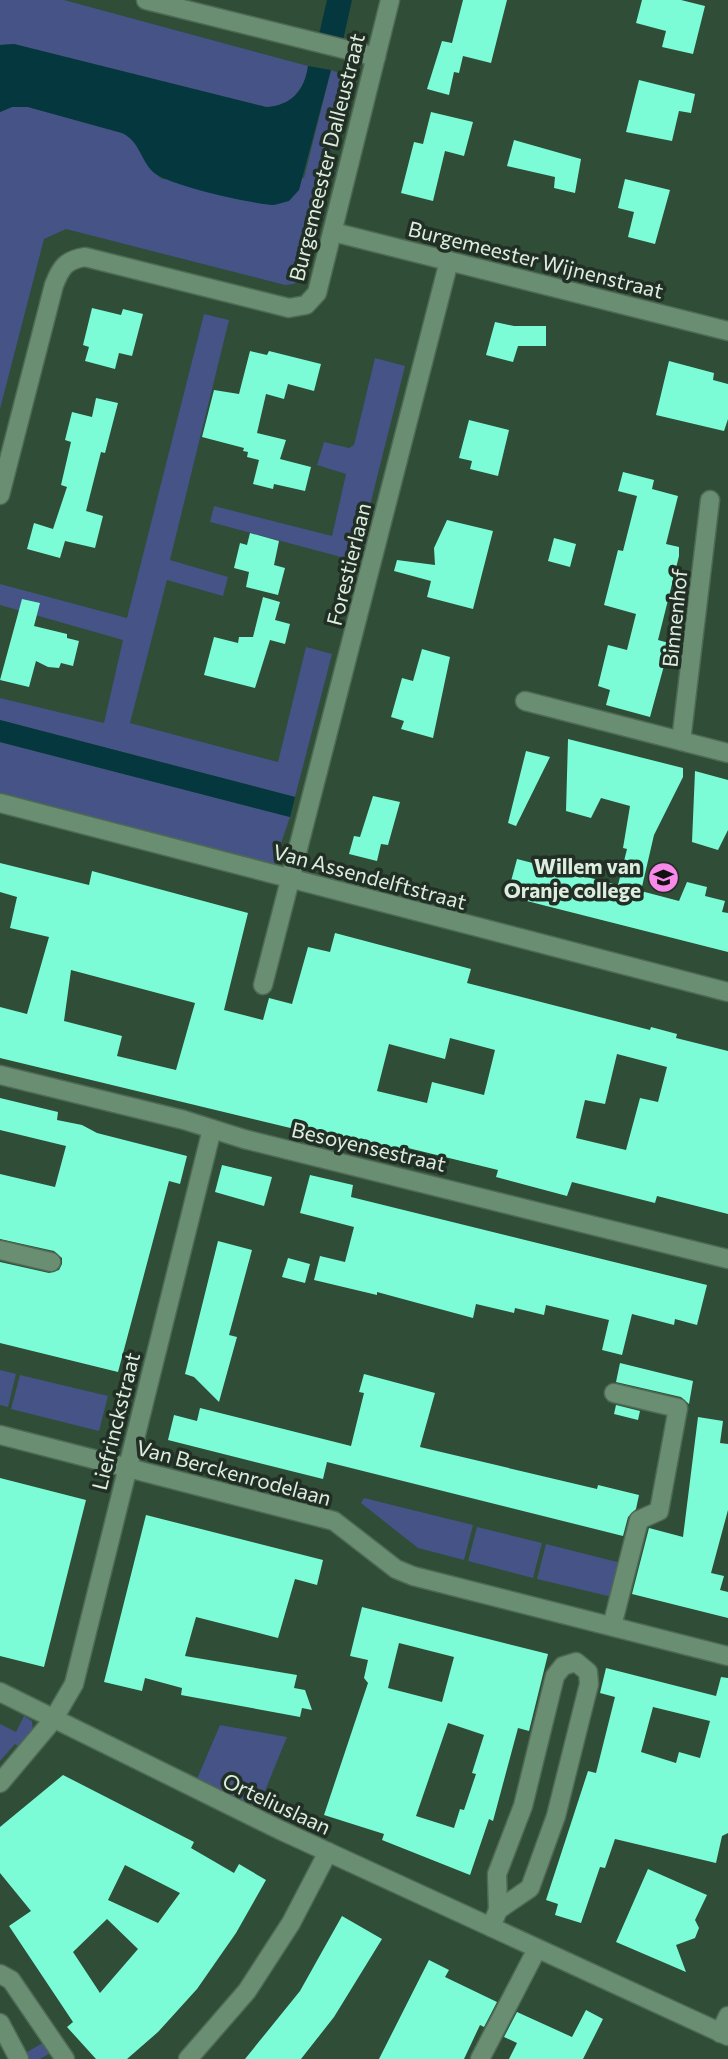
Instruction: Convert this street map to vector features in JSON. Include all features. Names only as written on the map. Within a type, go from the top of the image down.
[{"type":"street","points":[[146,0],[376,57]]},
{"type":"street","name":"Burgemeester Dalleustraat","points":[[0,495],[54,285],[61,268],[70,259],[85,257],[289,308],[306,305],[317,293],[390,0]]},
{"type":"street","name":"Burgemeester Wijnenstraat","points":[[333,232],[728,330]]},
{"type":"street","name":"Forestierlaan","points":[[263,985],[449,261]]},
{"type":"street","name":"Binnenhof","points":[[681,741],[710,500]]},
{"type":"street","points":[[525,701],[728,753]]},
{"type":"street","name":"Van Assendelftstraat","points":[[0,803],[728,992]]},
{"type":"street","name":"Besoyensestraat","points":[[0,1074],[728,1259]]},
{"type":"street","name":"Liefrinckstraat","points":[[0,1783],[53,1720],[74,1684],[212,1129]]},
{"type":"street","points":[[0,1250],[51,1262]]},
{"type":"street","points":[[612,1626],[639,1520],[659,1511],[678,1408],[614,1392]]},
{"type":"street","name":"Van Berckenrodelaan","points":[[0,1435],[334,1521],[396,1569],[413,1576],[728,1656]]},
{"type":"street","points":[[491,1927],[498,1910],[497,1874],[523,1806],[555,1675],[563,1666],[576,1662],[588,1672],[589,1684],[556,1816],[530,1888],[498,1910]]},
{"type":"street","name":"Orteliuslaan","points":[[0,1692],[328,1852],[724,2035]]},
{"type":"street","points":[[188,2059],[247,1991],[291,1923],[328,1852]]},
{"type":"street","points":[[480,2059],[537,1948]]},
{"type":"street","points":[[0,1974],[11,1980],[65,2059]]},
{"type":"street","points":[[724,2035],[728,2015]]},
{"type":"street","points":[[0,2023],[19,2059]]},
{"type":"shaded area","points":[[0,0],[64,0],[308,66],[306,75],[300,89],[289,100],[266,107],[14,44],[0,45]]},
{"type":"shaded area","points":[[327,0],[352,0],[342,45],[318,39]]},
{"type":"shaded area","points":[[14,44],[266,107],[283,104],[295,95],[304,82],[308,66],[331,70],[299,190],[289,201],[274,205],[210,193],[173,182],[152,171],[136,145],[122,133],[28,107],[12,107],[0,112],[0,45]]},
{"type":"shaded area","points":[[331,70],[342,74],[347,87],[299,279],[294,284],[285,285],[66,229],[44,239],[0,409],[0,112],[12,107],[28,107],[122,133],[134,142],[151,168],[162,179],[304,178]]},
{"type":"shaded area","points":[[204,314],[229,320],[170,560],[228,577],[223,596],[167,580],[130,723],[278,762],[306,647],[332,654],[295,797],[0,720],[0,698],[104,723],[123,640],[0,605],[0,584],[127,618]]},
{"type":"shaded area","points":[[375,358],[405,366],[356,561],[210,522],[214,506],[332,536],[346,474],[317,465],[324,442],[349,448],[354,445]]},
{"type":"shaded area","points":[[0,720],[295,797],[290,817],[0,742]]},
{"type":"shaded area","points":[[0,742],[290,817],[274,864],[0,794]]},
{"type":"shaded area","points":[[0,1370],[16,1374],[8,1407],[0,1405]]},
{"type":"shaded area","points":[[20,1375],[108,1396],[99,1431],[11,1409]]},
{"type":"shaded area","points":[[364,1498],[473,1525],[464,1560],[418,1548],[361,1503]]},
{"type":"shaded area","points":[[477,1527],[542,1543],[533,1578],[468,1561]]},
{"type":"shaded area","points":[[546,1544],[621,1563],[612,1597],[537,1579]]},
{"type":"shaded area","points":[[24,1716],[32,1721],[33,1733],[21,1748],[15,1744],[0,1761],[0,1724],[16,1732]]},
{"type":"shaded area","points":[[220,1725],[287,1737],[258,1808],[197,1779]]},
{"type":"shaded area","points":[[46,2041],[54,2051],[40,2059],[24,2059],[22,2055]]},
{"type":"building","points":[[463,0],[507,0],[491,63],[463,56],[459,73],[454,72],[449,95],[427,89],[442,41],[452,43]]},
{"type":"building","points":[[642,0],[681,0],[705,6],[693,54],[662,47],[666,31],[636,23]]},
{"type":"building","points":[[639,80],[695,94],[691,113],[679,111],[672,141],[626,132]]},
{"type":"building","points":[[431,112],[473,122],[464,156],[445,151],[433,201],[401,193],[414,142],[423,144]]},
{"type":"building","points":[[514,140],[581,159],[575,193],[554,188],[555,177],[507,166]]},
{"type":"building","points":[[625,179],[670,190],[655,244],[628,237],[634,212],[618,208]]},
{"type":"building","points":[[92,308],[121,315],[123,309],[143,314],[132,356],[119,353],[115,369],[85,361],[89,347],[83,345]]},
{"type":"building","points":[[495,322],[514,326],[546,326],[546,346],[518,346],[513,362],[486,355]]},
{"type":"building","points":[[250,351],[267,355],[269,351],[321,364],[314,391],[288,384],[284,399],[266,394],[257,433],[286,440],[280,459],[311,467],[305,491],[274,484],[273,489],[253,484],[259,460],[247,457],[248,452],[243,451],[244,448],[202,437],[214,390],[239,394]]},
{"type":"building","points":[[669,361],[714,373],[713,380],[728,384],[728,419],[724,431],[656,415]]},
{"type":"building","points":[[96,398],[118,403],[105,453],[101,452],[86,511],[103,516],[95,548],[65,541],[60,558],[27,549],[34,523],[53,529],[67,487],[61,485],[71,442],[65,440],[72,412],[92,417]]},
{"type":"building","points":[[469,420],[509,430],[498,476],[470,469],[472,461],[459,458]]},
{"type":"building","points":[[623,472],[654,480],[652,489],[678,496],[666,544],[679,547],[679,556],[658,640],[669,643],[668,651],[650,717],[606,705],[610,690],[598,686],[608,645],[627,650],[636,614],[604,605],[618,550],[623,551],[637,496],[618,491]]},
{"type":"building","points":[[447,520],[493,531],[473,609],[427,597],[431,581],[394,571],[397,560],[435,565],[434,548]]},
{"type":"building","points":[[250,533],[279,541],[274,565],[285,568],[278,595],[246,587],[249,572],[234,568],[240,543],[247,545]]},
{"type":"building","points":[[554,538],[576,544],[570,567],[548,561]]},
{"type":"building","points":[[263,597],[280,602],[275,620],[290,624],[285,644],[270,640],[255,688],[204,675],[214,637],[238,643],[239,637],[253,637]]},
{"type":"building","points":[[22,599],[40,603],[34,626],[67,634],[67,638],[79,641],[73,666],[61,663],[59,668],[48,667],[36,661],[29,687],[0,680]]},
{"type":"building","points":[[422,649],[450,657],[433,738],[401,729],[404,721],[391,717],[402,678],[413,681]]},
{"type":"building","points":[[568,739],[683,768],[683,777],[654,835],[641,891],[679,901],[687,882],[707,887],[705,896],[725,901],[722,912],[728,913],[728,952],[507,896],[517,859],[556,869],[558,860],[581,866],[579,875],[618,885],[627,849],[623,848],[630,806],[601,798],[591,818],[566,811]]},
{"type":"building","points":[[526,751],[550,757],[516,826],[508,823]]},
{"type":"building","points":[[695,771],[728,780],[728,830],[718,850],[692,842]]},
{"type":"building","points":[[373,796],[400,802],[388,845],[381,844],[377,861],[349,854],[354,836],[360,837]]},
{"type":"building","points":[[0,863],[89,885],[92,871],[248,913],[224,1010],[263,1020],[269,998],[292,1004],[308,947],[330,952],[335,933],[471,969],[467,983],[650,1030],[651,1027],[677,1034],[676,1038],[728,1051],[728,1214],[657,1196],[655,1203],[572,1182],[567,1196],[496,1177],[498,1170],[404,1147],[402,1154],[382,1150],[0,1058],[0,1007],[27,1014],[49,937],[10,928],[17,897],[0,892]],"holes":[[[71,970],[195,1003],[176,1070],[117,1056],[122,1036],[64,1021]],[[450,1038],[495,1050],[484,1095],[432,1082],[427,1103],[377,1091],[389,1044],[445,1059]],[[617,1054],[667,1067],[658,1102],[640,1098],[626,1150],[576,1138],[585,1100],[605,1104]]]},
{"type":"building","points":[[0,1098],[58,1112],[57,1120],[82,1125],[97,1133],[187,1156],[180,1184],[169,1181],[118,1372],[0,1343],[0,1262],[49,1273],[59,1270],[62,1258],[54,1251],[0,1239],[0,1174],[55,1187],[66,1146],[0,1130]]},
{"type":"building","points":[[222,1165],[272,1177],[264,1206],[215,1192]]},
{"type":"building","points":[[310,1175],[353,1185],[351,1197],[707,1285],[697,1325],[675,1319],[674,1325],[632,1314],[622,1355],[602,1350],[609,1320],[546,1305],[544,1315],[515,1308],[514,1313],[476,1304],[473,1318],[377,1292],[377,1295],[314,1280],[320,1256],[345,1262],[354,1227],[300,1213]]},
{"type":"building","points":[[218,1241],[252,1250],[229,1335],[237,1337],[219,1402],[194,1377],[185,1374]]},
{"type":"building","points":[[288,1258],[310,1264],[305,1283],[282,1277]]},
{"type":"building","points":[[620,1363],[693,1381],[689,1404],[681,1397],[616,1382]]},
{"type":"building","points":[[364,1374],[435,1393],[420,1447],[597,1489],[598,1485],[639,1495],[636,1509],[628,1517],[623,1536],[327,1462],[323,1479],[168,1440],[174,1415],[197,1421],[200,1408],[351,1446],[364,1393],[359,1392]]},
{"type":"building","points":[[616,1405],[640,1411],[638,1420],[614,1414]]},
{"type":"building","points":[[698,1417],[723,1421],[720,1443],[728,1444],[728,1510],[711,1573],[724,1576],[720,1590],[728,1592],[728,1618],[632,1594],[649,1528],[683,1537]]},
{"type":"building","points":[[0,1478],[86,1500],[44,1667],[0,1656]]},
{"type":"building","points":[[146,1515],[323,1560],[317,1585],[295,1579],[278,1638],[196,1617],[185,1656],[297,1675],[294,1688],[305,1690],[312,1710],[302,1708],[300,1717],[181,1695],[182,1688],[145,1678],[142,1691],[104,1682]]},
{"type":"building","points":[[362,1607],[548,1654],[529,1731],[518,1728],[493,1821],[489,1819],[470,1875],[382,1840],[384,1834],[324,1815],[368,1683],[364,1678],[368,1660],[350,1656]],"holes":[[[399,1643],[454,1657],[442,1702],[388,1688]],[[448,1723],[484,1735],[472,1773],[476,1774],[464,1810],[460,1809],[454,1828],[416,1816]]]},
{"type":"building","points":[[606,1668],[716,1696],[721,1677],[728,1678],[728,1833],[722,1836],[716,1863],[615,1839],[605,1868],[600,1867],[581,1923],[555,1915],[558,1904],[546,1900],[588,1771],[596,1773],[615,1697],[600,1693]],"holes":[[[653,1707],[710,1721],[700,1758],[679,1752],[676,1763],[641,1752]]]},
{"type":"building","points":[[63,1775],[194,1842],[191,1848],[234,1873],[239,1864],[266,1880],[236,1933],[197,1989],[158,2032],[127,2059],[96,2059],[67,2027],[73,2022],[9,1926],[31,1911],[0,1873],[0,1827]],"holes":[[[125,1865],[180,1893],[158,1923],[108,1900]],[[107,1919],[138,1949],[100,1993],[73,1952]]]},
{"type":"building","points":[[648,1869],[707,1895],[695,1920],[699,1928],[695,1938],[676,1945],[686,1972],[616,1942]]},
{"type":"building","points":[[342,1916],[382,1939],[334,2017],[301,2059],[245,2059],[300,1991]]},
{"type":"building","points":[[429,1960],[449,1970],[445,1977],[497,2002],[484,2027],[480,2025],[464,2059],[379,2059]]},
{"type":"building","points":[[586,2010],[603,2019],[583,2059],[509,2059],[517,2043],[504,2037],[517,2012],[572,2037]]},
{"type":"place","name":"Willem van Oranje college","points":[[664,877]]}]
